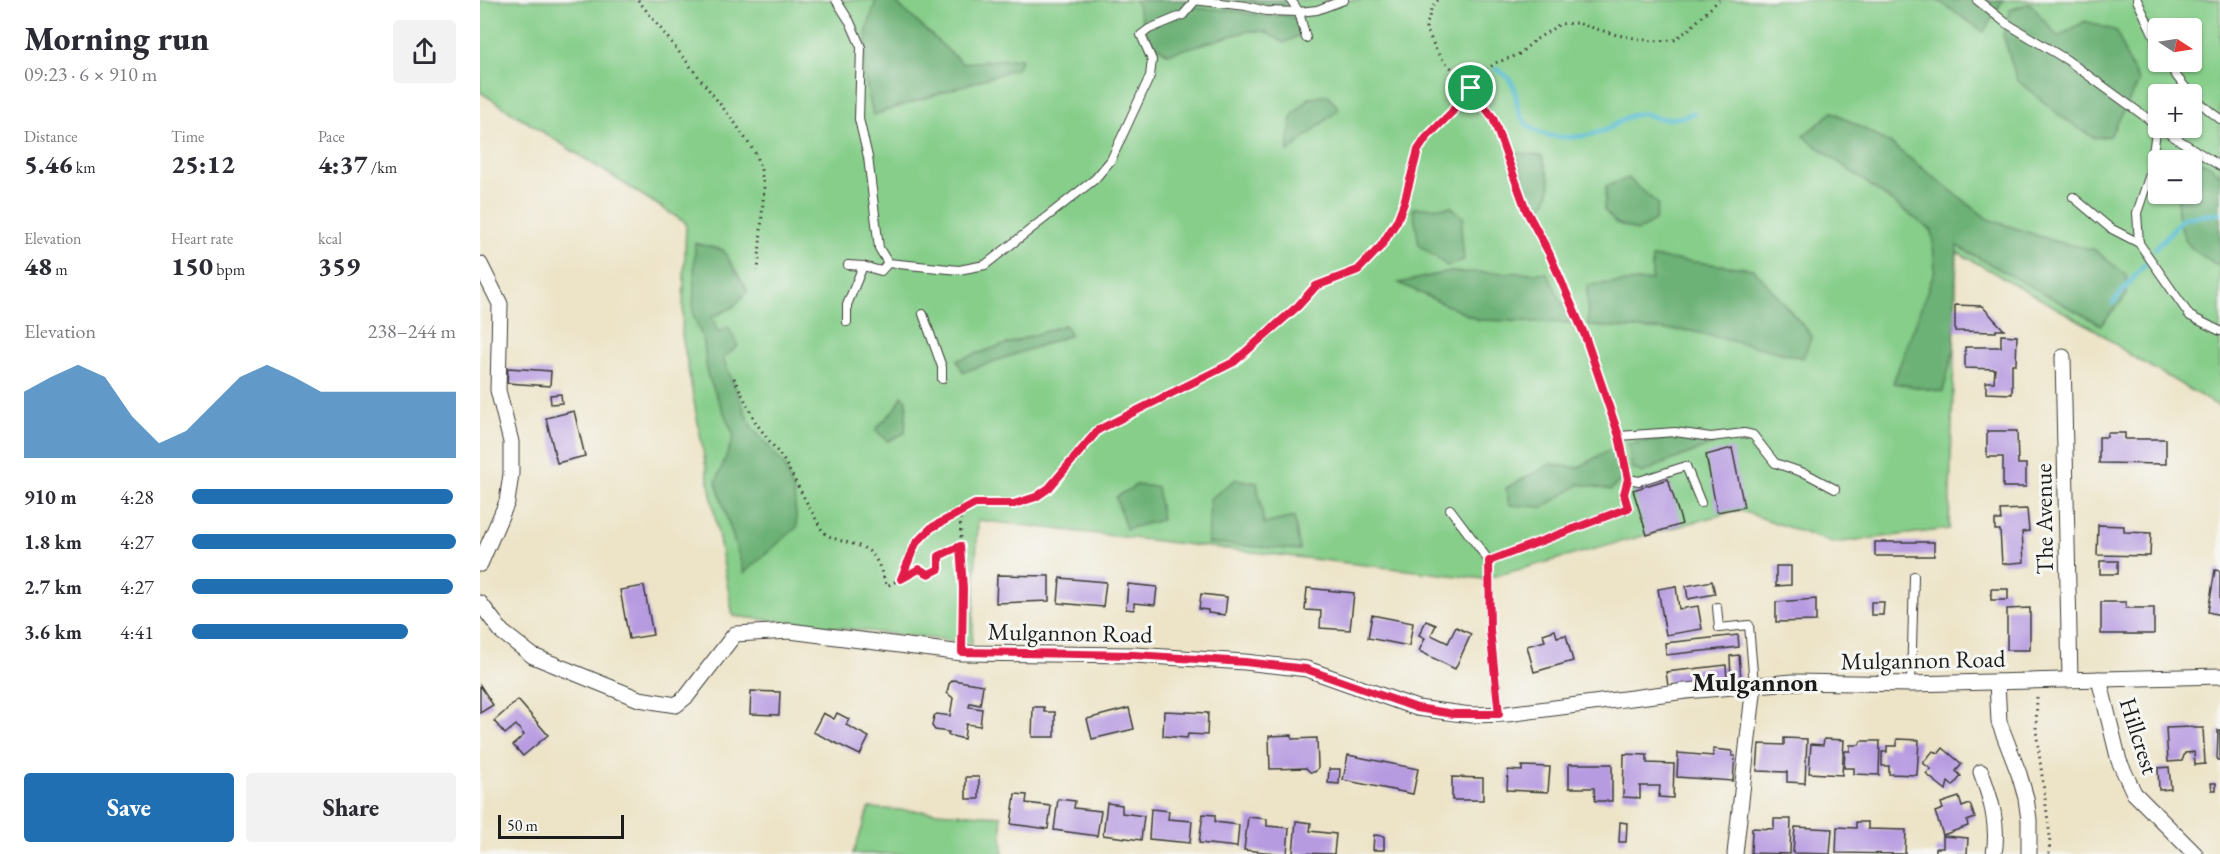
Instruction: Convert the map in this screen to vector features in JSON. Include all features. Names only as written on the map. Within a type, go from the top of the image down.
[{"type":"street","points":[[480,264],[500,304],[498,390],[511,442],[512,474],[507,502],[480,564]]},
{"type":"street","name":"The Avenue","points":[[2063,357],[2070,679]]},
{"type":"street","name":"Mulgannon Road","points":[[480,603],[502,632],[533,656],[639,699],[676,705],[687,696],[735,634],[790,631],[962,652],[1134,655],[1245,662],[1296,668],[1321,673],[1367,692],[1417,708],[1454,714],[1499,714],[1686,691],[1793,682],[1911,684],[2220,676]]},
{"type":"street","name":"Hillcrest","points":[[2099,679],[2119,761],[2134,793],[2195,854]]},
{"type":"street","points":[[1997,681],[1999,722],[2026,798],[2029,820],[2029,854]]},
{"type":"street","points":[[1735,854],[1754,685]]},
{"type":"street","points":[[1981,772],[1992,801],[1996,825],[1994,854]]},
{"type":"lane","points":[[836,0],[850,22],[861,47],[860,119],[868,158],[879,248],[888,263]]},
{"type":"lane","points":[[1291,0],[1299,12],[1306,38]]},
{"type":"lane","points":[[888,263],[959,270],[985,265],[1095,179],[1111,160],[1150,76],[1152,60],[1142,35],[1149,29],[1182,15],[1194,1],[1246,6],[1266,11],[1299,12],[1317,10],[1344,0]]},
{"type":"lane","points":[[1977,0],[2006,23],[2067,60],[2148,118]]},
{"type":"lane","points":[[2137,0],[2148,23]]},
{"type":"lane","points":[[2173,72],[2181,84],[2206,109],[2220,119]]},
{"type":"lane","points":[[2139,243],[2137,213],[2150,174],[2157,138]]},
{"type":"lane","points":[[2177,138],[2220,166]]},
{"type":"lane","points":[[2073,197],[2110,228],[2139,243],[2190,316],[2220,331]]},
{"type":"lane","points":[[848,265],[881,271],[888,263]]},
{"type":"lane","points":[[847,322],[847,305],[863,266]]},
{"type":"lane","points":[[923,314],[942,367],[942,379]]},
{"type":"lane","points":[[1619,436],[1675,432],[1711,437],[1744,433],[1753,435],[1775,463],[1807,474],[1835,489]]},
{"type":"lane","points":[[1628,479],[1639,481],[1686,466],[1701,503]]},
{"type":"lane","points":[[1489,561],[1628,508]]},
{"type":"lane","points":[[1450,509],[1489,561],[1490,630],[1499,714]]},
{"type":"lane","points":[[1911,684],[1914,576]]},
{"type":"lane","points":[[1717,607],[1719,628],[1749,625],[1754,685]]},
{"type":"path","points":[[638,0],[735,123],[755,153],[764,188],[758,271]]},
{"type":"path","points":[[1438,0],[1432,6],[1426,28],[1438,54],[1471,88],[1493,118],[1526,210],[1549,253],[1585,336],[1619,436],[1628,479]]},
{"type":"path","points":[[901,579],[916,543],[931,528],[975,504],[1014,504],[1036,497],[1049,488],[1098,430],[1234,362],[1298,306],[1316,286],[1358,270],[1381,246],[1397,221],[1418,150],[1483,73],[1495,63],[1518,55],[1534,40],[1560,24],[1577,23],[1617,35],[1652,41],[1674,40],[1688,30],[1719,0]]},
{"type":"path","points":[[734,378],[756,423],[783,459],[823,532],[833,539],[863,549],[873,555],[887,586],[919,569],[929,574],[939,569],[939,556],[960,546]]},
{"type":"path","points":[[960,512],[963,588],[962,652]]},
{"type":"path","points":[[2038,680],[2036,730],[2050,836],[2049,854]]},
{"type":"green space","points":[[480,0],[2220,0],[2220,407],[2130,355],[2096,330],[1957,252],[1949,529],[1833,543],[1739,510],[1484,579],[978,520],[972,643],[733,616],[682,335],[686,223],[480,92]]},
{"type":"green space","points":[[876,0],[893,0],[962,63],[1021,58],[1018,68],[873,115],[864,75],[867,30]]},
{"type":"green space","points":[[1135,0],[1184,0],[1195,8],[1296,18],[1300,35],[1284,43],[1264,31],[1248,31],[1168,54],[1151,43]]},
{"type":"green space","points":[[1242,0],[1286,0],[1286,1],[1283,8]]},
{"type":"green space","points":[[1937,0],[2003,0],[1984,32]]},
{"type":"green space","points":[[2030,3],[2058,37],[2085,21],[2117,31],[2139,82],[2110,136],[2094,138],[2063,118],[2017,80],[2003,35],[2010,10]]},
{"type":"green space","points":[[1328,95],[1339,109],[1288,152],[1291,117],[1309,98]]},
{"type":"green space","points":[[1833,112],[1891,144],[1988,219],[2057,242],[2095,250],[2127,276],[2126,296],[2101,325],[1957,246],[1954,349],[1943,392],[1893,383],[1935,270],[1932,231],[1803,136]]},
{"type":"green space","points":[[1515,152],[1542,156],[1550,186],[1547,198],[1537,214]]},
{"type":"green space","points":[[2202,163],[2210,165],[2220,175],[2220,267],[2190,246],[2180,225],[2178,204],[2202,204]]},
{"type":"green space","points":[[1628,178],[1658,204],[1655,221],[1637,231],[1616,223],[1604,210],[1606,186]]},
{"type":"green space","points":[[1452,207],[1464,218],[1461,228],[1464,260],[1447,266],[1419,245],[1413,208]]},
{"type":"green space","points":[[695,243],[723,250],[748,291],[732,308],[712,317],[718,332],[728,327],[738,346],[723,358],[751,426],[785,466],[794,494],[797,527],[744,573],[716,482],[734,436],[707,374],[704,343],[693,314]]},
{"type":"green space","points":[[1652,257],[1754,269],[1812,336],[1803,358],[1691,331],[1588,326],[1587,285],[1652,280]]},
{"type":"green space","points":[[1447,272],[1547,273],[1572,323],[1478,320],[1399,283]]},
{"type":"green space","points":[[1065,325],[1071,335],[963,372],[957,360]]},
{"type":"green space","points":[[902,396],[907,400],[905,433],[888,441],[875,430],[896,408]]},
{"type":"green space","points":[[1675,437],[1714,444],[1642,473],[1632,468],[1628,444]]},
{"type":"green space","points":[[1614,447],[1621,479],[1611,490],[1580,484],[1544,507],[1509,505],[1506,488],[1551,464],[1578,468]]},
{"type":"green space","points":[[1236,479],[1257,483],[1264,524],[1294,517],[1300,550],[1208,543],[1210,499]]},
{"type":"green space","points":[[1136,485],[1157,487],[1162,520],[1126,529],[1116,497]]},
{"type":"green space","points":[[869,808],[1001,816],[1003,854],[853,854]]},
{"type":"building","points":[[1955,305],[1982,306],[2004,330],[1996,330],[1996,332],[1955,331]]},
{"type":"building","points":[[2001,335],[2017,336],[2016,364],[2012,364],[2012,394],[1986,393],[1986,382],[1994,382],[1995,369],[1965,368],[1965,347],[2001,347]]},
{"type":"building","points":[[508,368],[551,371],[550,386],[507,383]]},
{"type":"building","points":[[561,394],[562,403],[551,404],[550,395]]},
{"type":"building","points":[[574,411],[585,456],[557,463],[546,418]]},
{"type":"building","points":[[1987,431],[2017,431],[2018,464],[2026,464],[2026,487],[2003,487],[2003,457],[1987,457]]},
{"type":"building","points":[[2107,433],[2125,433],[2125,439],[2166,439],[2166,464],[2099,463],[2099,437],[2107,437]]},
{"type":"building","points":[[1732,448],[1744,507],[1717,512],[1706,455]]},
{"type":"building","points":[[1668,479],[1682,524],[1647,535],[1633,490]]},
{"type":"building","points":[[2027,509],[2029,531],[2022,532],[2024,562],[2002,564],[2000,530],[1995,530],[1995,520],[2001,520],[2000,510]]},
{"type":"building","points":[[2098,525],[2124,526],[2124,532],[2151,533],[2150,556],[2097,555]]},
{"type":"building","points":[[1875,542],[1934,542],[1934,556],[1875,556]]},
{"type":"building","points":[[2100,561],[2118,561],[2118,574],[2100,574]]},
{"type":"building","points":[[1776,566],[1791,566],[1791,585],[1776,586]]},
{"type":"building","points":[[2215,570],[2220,571],[2220,615],[2208,612]]},
{"type":"building","points":[[997,575],[1049,576],[1049,601],[996,603]]},
{"type":"building","points":[[1060,578],[1106,582],[1103,607],[1058,603]]},
{"type":"building","points":[[1712,581],[1715,594],[1688,599],[1686,586]]},
{"type":"building","points":[[1128,584],[1157,587],[1155,605],[1134,603],[1134,610],[1126,609]]},
{"type":"building","points":[[644,586],[653,635],[629,639],[620,590]]},
{"type":"building","points":[[1676,586],[1679,609],[1698,606],[1702,629],[1666,635],[1658,589]]},
{"type":"building","points":[[1307,588],[1354,593],[1350,630],[1320,628],[1321,611],[1305,610]]},
{"type":"building","points":[[1991,589],[2008,589],[2008,600],[1991,600]]},
{"type":"building","points":[[1201,594],[1227,597],[1225,615],[1208,613],[1208,610],[1199,609]]},
{"type":"building","points":[[1816,599],[1816,621],[1776,622],[1776,602]]},
{"type":"building","points":[[1871,602],[1884,602],[1883,615],[1871,615]]},
{"type":"building","points":[[2101,602],[2126,602],[2126,608],[2154,608],[2154,634],[2101,634]]},
{"type":"building","points":[[2030,608],[2030,650],[2007,650],[2007,609]]},
{"type":"building","points":[[1372,615],[1413,623],[1409,646],[1368,638]]},
{"type":"building","points":[[1426,621],[1436,625],[1431,635],[1448,643],[1456,627],[1471,634],[1455,669],[1419,651],[1425,638],[1419,635]]},
{"type":"building","points":[[1555,630],[1557,637],[1566,635],[1573,661],[1534,672],[1527,646],[1545,641],[1543,634]]},
{"type":"building","points":[[1738,635],[1739,647],[1666,655],[1665,643]]},
{"type":"building","points":[[1739,655],[1741,679],[1731,679],[1730,656]]},
{"type":"building","points":[[1726,665],[1727,680],[1668,686],[1666,672]]},
{"type":"building","points":[[953,680],[983,685],[980,705],[970,703],[969,707],[982,709],[980,726],[966,724],[964,739],[948,735],[949,732],[935,730],[932,726],[934,716],[937,714],[950,716],[953,698],[947,693],[949,684]]},
{"type":"building","points":[[480,685],[493,705],[480,713]]},
{"type":"building","points":[[751,691],[780,692],[779,715],[750,714]]},
{"type":"building","points":[[518,700],[548,735],[523,756],[513,745],[524,735],[516,725],[505,734],[494,721]]},
{"type":"building","points":[[1033,707],[1044,707],[1044,712],[1055,712],[1055,737],[1032,737]]},
{"type":"building","points":[[1129,708],[1134,729],[1092,739],[1087,719]]},
{"type":"building","points":[[1164,711],[1208,713],[1207,735],[1188,734],[1187,738],[1163,736]]},
{"type":"building","points":[[823,713],[834,719],[837,713],[849,719],[846,725],[869,737],[860,755],[813,732]]},
{"type":"building","points":[[2166,728],[2203,728],[2205,764],[2195,765],[2194,752],[2185,753],[2182,761],[2168,762]]},
{"type":"building","points":[[2218,730],[2220,730],[2220,760],[2217,760]]},
{"type":"building","points":[[1292,735],[1292,739],[1317,738],[1318,768],[1315,772],[1310,772],[1306,768],[1270,769],[1269,736]]},
{"type":"building","points":[[1784,738],[1807,739],[1805,783],[1787,782],[1787,772],[1757,771],[1759,744],[1784,745]]},
{"type":"building","points":[[1824,739],[1844,740],[1842,775],[1809,773],[1811,744],[1823,745]]},
{"type":"building","points":[[1897,739],[1919,740],[1917,775],[1889,774],[1889,766],[1882,766],[1882,752],[1887,752],[1887,746],[1897,746]]},
{"type":"building","points":[[1861,741],[1880,741],[1879,775],[1854,774],[1854,768],[1844,768],[1845,751],[1850,751],[1850,745],[1859,745]]},
{"type":"building","points":[[1943,748],[1962,764],[1956,771],[1961,776],[1953,786],[1948,782],[1946,790],[1926,774],[1931,769],[1923,763],[1933,751],[1939,753]]},
{"type":"building","points":[[1713,749],[1732,751],[1732,756],[1735,756],[1733,781],[1677,777],[1678,753],[1713,756]]},
{"type":"building","points":[[1624,754],[1647,755],[1647,763],[1674,764],[1673,798],[1659,797],[1660,786],[1640,786],[1640,798],[1623,797]]},
{"type":"building","points":[[1348,755],[1418,769],[1413,794],[1343,780]]},
{"type":"building","points":[[1569,764],[1612,764],[1612,801],[1595,801],[1594,788],[1569,788]]},
{"type":"building","points":[[1522,766],[1550,767],[1548,792],[1507,790],[1508,770],[1522,771]]},
{"type":"building","points":[[2169,767],[2171,789],[2159,790],[2158,768]]},
{"type":"building","points":[[1329,769],[1340,769],[1339,784],[1328,783]]},
{"type":"building","points":[[966,777],[979,777],[979,799],[966,799]]},
{"type":"building","points":[[1452,777],[1483,778],[1483,800],[1452,800]]},
{"type":"building","points":[[2211,783],[2216,783],[2216,790],[2212,790]]},
{"type":"building","points":[[1015,794],[1027,795],[1026,803],[1051,806],[1048,829],[1011,824]]},
{"type":"building","points":[[1959,797],[1962,807],[1970,804],[1975,818],[1967,821],[1968,826],[1943,835],[1935,812],[1943,809],[1941,803]]},
{"type":"building","points":[[1058,799],[1075,801],[1074,808],[1101,811],[1097,836],[1054,830]]},
{"type":"building","points":[[1107,803],[1122,805],[1122,813],[1144,816],[1141,840],[1103,835]]},
{"type":"building","points":[[1151,809],[1169,811],[1168,819],[1192,821],[1190,843],[1149,839]]},
{"type":"building","points":[[1203,814],[1215,815],[1215,822],[1239,825],[1237,847],[1199,843]]},
{"type":"building","points":[[1248,817],[1267,819],[1267,826],[1289,828],[1287,854],[1244,850]]},
{"type":"building","points":[[1774,819],[1791,819],[1790,854],[1751,853],[1752,828],[1774,829]]},
{"type":"building","points":[[1296,821],[1311,823],[1310,831],[1336,834],[1334,854],[1293,853]]},
{"type":"building","points":[[1620,822],[1627,823],[1626,842],[1619,842]]},
{"type":"building","points":[[1856,822],[1868,822],[1868,829],[1906,830],[1905,854],[1836,853],[1837,827],[1856,828]]},
{"type":"building","points":[[1795,827],[1832,829],[1830,854],[1793,853]]},
{"type":"building","points":[[1374,835],[1384,836],[1384,850],[1373,850]]},
{"type":"building","points":[[1943,836],[1968,838],[1967,854],[1936,854],[1936,848],[1943,848]]},
{"type":"waterway","points":[[1496,69],[1511,82],[1520,115],[1525,122],[1541,133],[1551,136],[1573,137],[1594,134],[1635,115],[1644,114],[1667,119],[1694,113]]},
{"type":"waterway","points":[[2155,249],[2183,218],[2220,213]]},
{"type":"waterway","points":[[2113,303],[2145,264]]},
{"type":"district","name":"Mulgannon","points":[[1755,682]]},
{"type":"route","points":[[1471,88],[1493,118],[1526,210],[1549,253],[1585,336],[1619,436],[1628,479],[1624,494],[1628,508],[1489,561],[1490,630],[1499,714],[1454,714],[1417,708],[1306,669],[1245,662],[1134,655],[962,652],[963,588],[960,546],[939,556],[939,569],[929,574],[919,569],[901,579],[916,543],[931,528],[975,504],[1014,504],[1036,497],[1049,488],[1098,430],[1234,362],[1298,306],[1316,286],[1358,270],[1381,246],[1397,221],[1418,150],[1471,88]]}]
